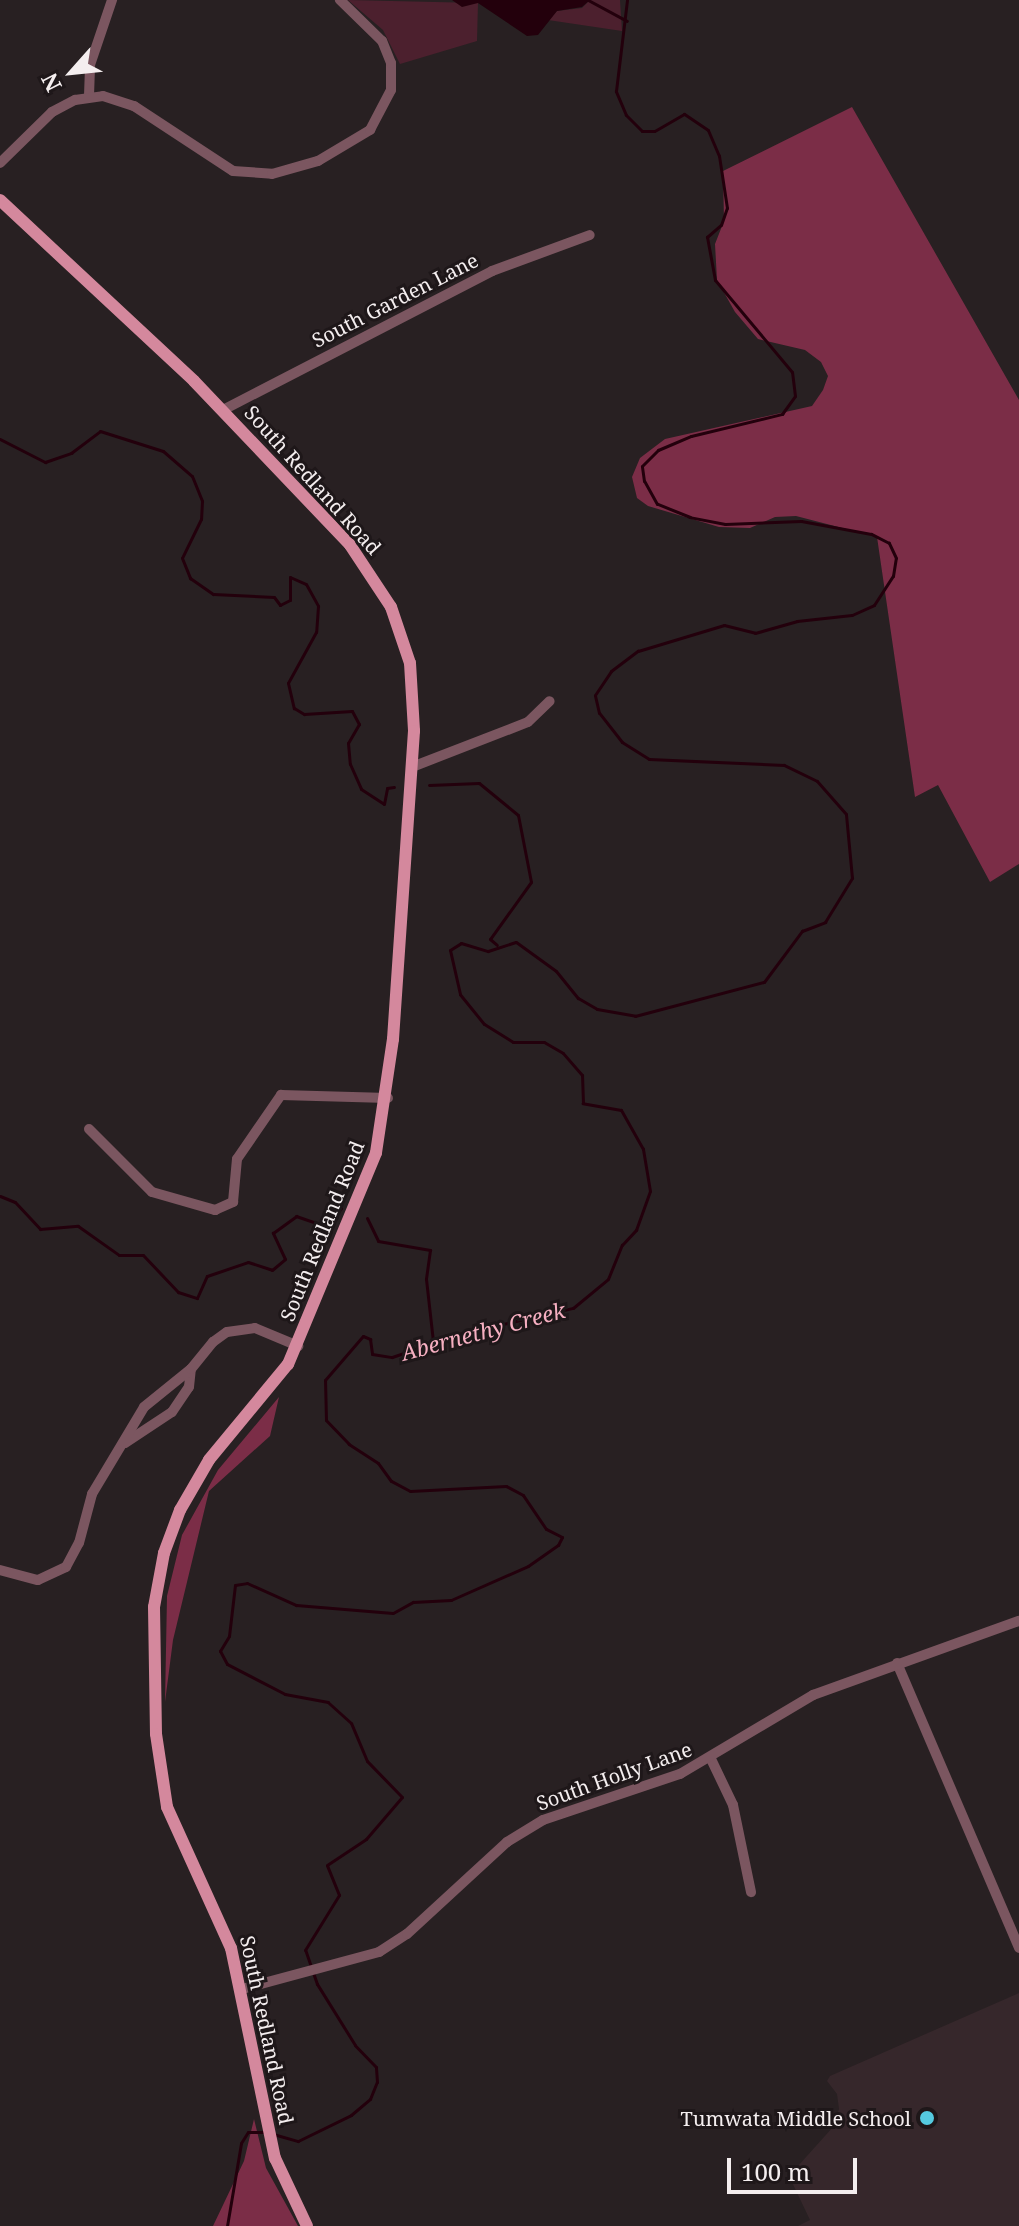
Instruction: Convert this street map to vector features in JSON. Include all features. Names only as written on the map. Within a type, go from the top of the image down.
[{"type":"main road","name":"South Redland Road","points":[[0,200],[223,410],[350,545],[391,607],[412,679],[412,767],[388,1098],[366,1181],[298,1346],[271,1389],[190,1490],[168,1540],[154,1607],[156,1734],[164,1796],[177,1837],[224,1929],[242,1989],[275,2158],[307,2226]]},
{"type":"street","points":[[89,96],[90,65],[112,0]]},
{"type":"street","points":[[0,163],[52,112],[89,96],[134,106],[233,171],[298,170],[370,130],[388,104],[392,76],[388,51],[371,26],[340,0]]},
{"type":"street","name":"South Garden Lane","points":[[223,410],[492,271],[590,235]]},
{"type":"street","points":[[412,767],[528,722],[550,701]]},
{"type":"street","points":[[89,1129],[152,1192],[215,1210],[233,1202],[237,1159],[281,1095],[388,1098]]},
{"type":"street","points":[[0,1570],[38,1580],[66,1567],[92,1494],[153,1396],[191,1369],[213,1342],[239,1329],[265,1330],[298,1346]]},
{"type":"street","points":[[123,1444],[172,1412],[189,1387],[191,1369]]},
{"type":"street","name":"South Holly Lane","points":[[242,1989],[355,1961],[402,1939],[499,1849],[534,1825],[565,1810],[655,1784],[711,1759],[798,1702],[897,1663],[1019,1621]]},
{"type":"street","points":[[897,1663],[1019,1948]]},
{"type":"street","points":[[711,1759],[733,1805],[751,1892]]},
{"type":"shaded area","points":[[348,0],[478,3],[477,41],[400,64],[383,30]]},
{"type":"shaded area","points":[[452,0],[590,0],[582,7],[557,11],[538,35],[527,36],[478,3],[462,7]]},
{"type":"shaded area","points":[[590,0],[620,0],[622,31],[548,20],[557,11],[582,8]]},
{"type":"shaded area","points":[[852,107],[1019,400],[1019,864],[990,882],[938,785],[915,797],[877,537],[796,516],[775,517],[750,528],[719,527],[648,506],[637,498],[632,477],[640,458],[665,439],[812,406],[823,390],[828,376],[821,362],[805,350],[758,339],[735,312],[717,280],[715,244],[724,221],[723,171]]},
{"type":"shaded area","points":[[279,1397],[270,1436],[209,1491],[173,1640],[165,1702],[167,1596],[182,1535],[218,1470]]},
{"type":"shaded area","name":"Tumwata Middle School","points":[[1019,1993],[1019,2226],[798,2226],[810,2220],[789,2176],[833,2127],[839,2109],[837,2094],[827,2081],[830,2076]]},
{"type":"shaded area","points":[[254,2119],[266,2168],[298,2226],[213,2226],[244,2161]]},
{"type":"waterway","points":[[588,0],[627,21]]},
{"type":"waterway","name":"Abernethy Creek","points":[[273,2134],[298,2141],[351,2115],[370,2099],[377,2082],[376,2067],[355,2045],[317,1984],[305,1950],[339,1895],[327,1865],[366,1839],[402,1797],[367,1761],[351,1723],[328,1702],[285,1694],[227,1664],[220,1651],[229,1636],[235,1585],[247,1583],[296,1605],[393,1613],[413,1602],[451,1600],[528,1566],[558,1545],[562,1537],[546,1529],[523,1495],[506,1486],[410,1491],[391,1481],[378,1463],[349,1444],[326,1420],[325,1380],[363,1336],[370,1339],[372,1354],[392,1357],[460,1334],[573,1308],[608,1279],[622,1245],[636,1230],[650,1191],[643,1149],[621,1110],[583,1103],[582,1075],[563,1053],[544,1042],[513,1042],[484,1024],[460,994],[450,950],[461,943],[488,951],[516,942],[556,971],[578,998],[597,1009],[635,1016],[764,982],[802,931],[825,922],[852,878],[846,814],[817,781],[784,765],[649,759],[622,742],[599,713],[595,695],[611,671],[638,651],[724,625],[755,633],[797,621],[852,615],[874,605],[893,576],[896,558],[889,543],[871,534],[801,521],[725,524],[690,517],[657,504],[644,481],[642,466],[658,450],[691,436],[782,414],[795,396],[792,372],[715,280],[707,237],[721,225],[727,208],[719,156],[708,130],[684,114],[654,131],[642,131],[626,115],[616,91],[627,0]]},
{"type":"waterway","points":[[0,439],[45,462],[71,453],[100,431],[163,451],[192,476],[202,501],[201,519],[182,558],[190,578],[213,594],[274,597],[280,605],[290,600],[290,577],[306,584],[318,606],[316,632],[288,683],[294,708],[304,714],[352,711],[359,724],[348,743],[350,764],[361,789],[384,804],[387,788],[394,787]]},
{"type":"waterway","points":[[429,785],[479,783],[518,815],[531,882],[490,939],[497,945]]},
{"type":"waterway","points":[[0,1196],[15,1202],[40,1229],[78,1226],[119,1255],[143,1255],[178,1292],[197,1298],[207,1276],[248,1262],[272,1270],[285,1259],[273,1233],[296,1216],[325,1226],[341,1208]]},
{"type":"waterway","points":[[367,1218],[378,1241],[430,1250],[426,1279],[433,1341]]},
{"type":"waterway","name":"Abernethy Creek","points":[[227,2226],[241,2143],[248,2132],[265,2132]]},
{"type":"place","name":"Tumwata Middle School","points":[[927,2118]]}]
